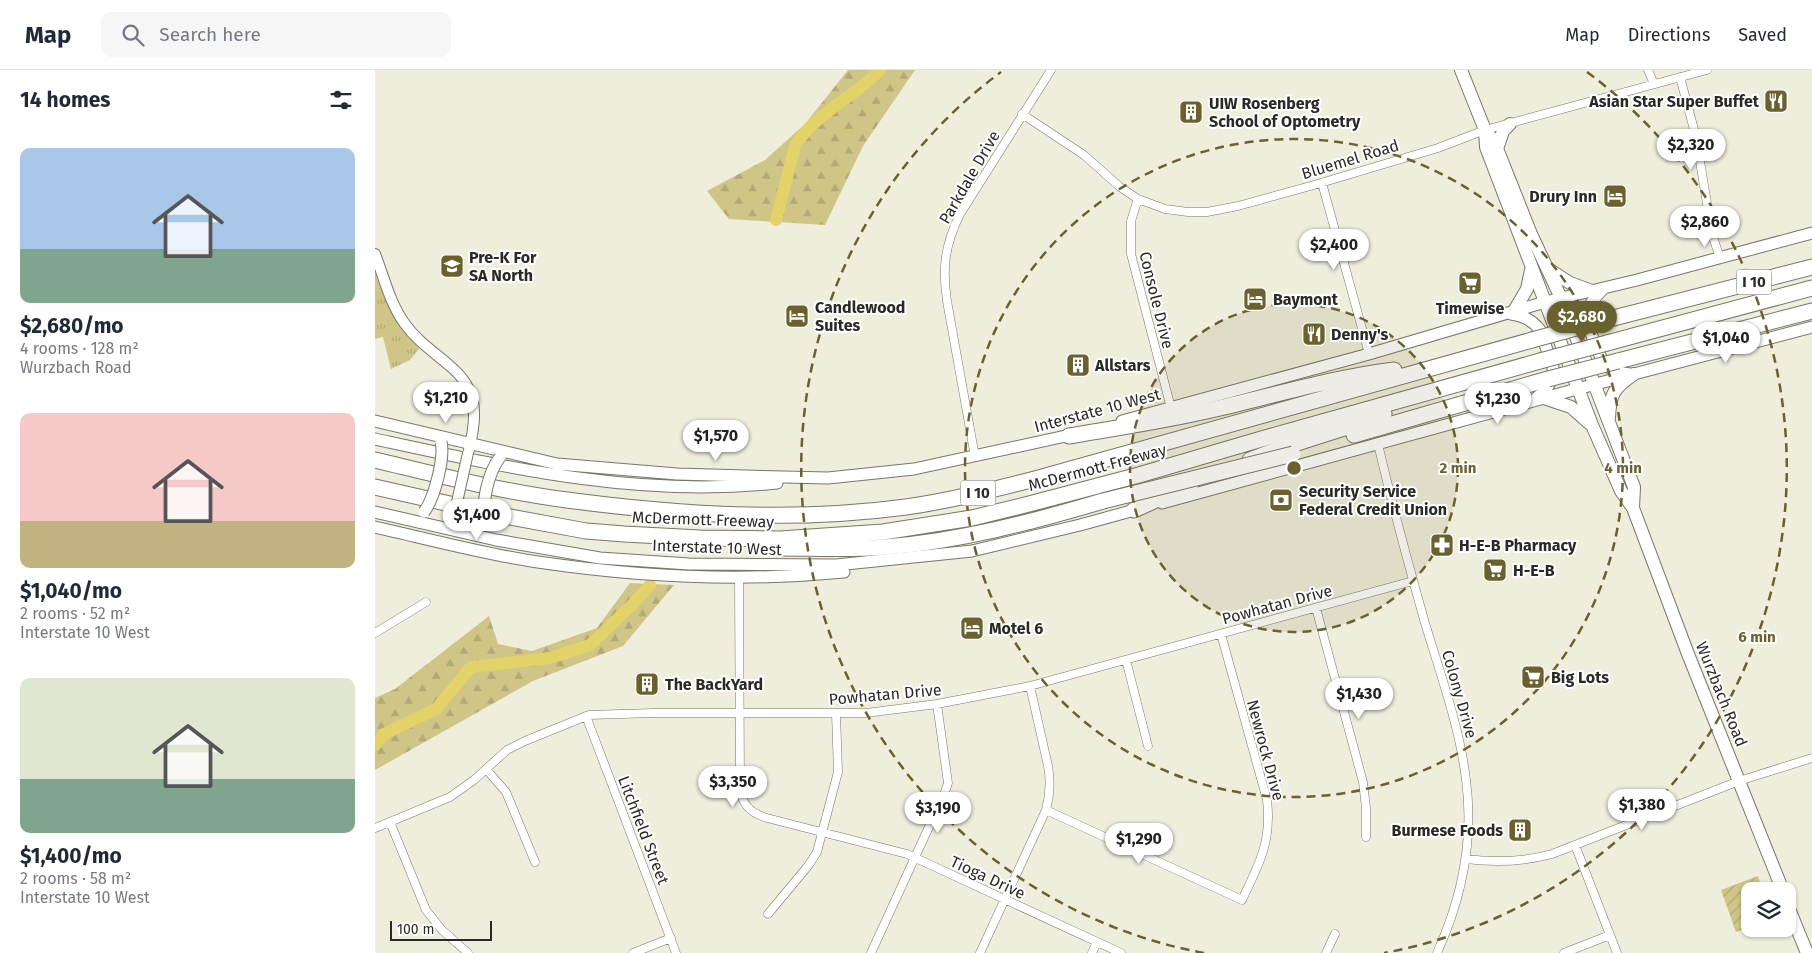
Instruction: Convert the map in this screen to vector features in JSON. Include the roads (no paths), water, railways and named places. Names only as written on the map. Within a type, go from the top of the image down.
[{"type":"highway","points":[[1697,297],[1812,257]]},
{"type":"highway","name":"McDermott Freeway","points":[[375,460],[566,500],[651,510],[780,516],[906,507],[1035,479],[1531,340],[1812,267]]},
{"type":"highway","name":"McDermott Freeway","points":[[375,487],[494,514],[586,531],[658,537],[780,539],[883,532],[972,518],[1139,475],[1540,361],[1812,288]]},
{"type":"highway","points":[[700,538],[751,548],[841,549],[886,547],[977,534],[1293,454],[1548,379],[1812,311]]},
{"type":"highway","points":[[1069,436],[1211,410],[1334,379],[1445,364]]},
{"type":"highway","points":[[1134,510],[1171,492],[1267,453],[1355,425],[1452,386]]},
{"type":"main road","name":"Wurzbach Road","points":[[1461,70],[1485,130],[1494,141],[1531,234],[1561,298],[1595,384],[1634,487],[1633,508]]},
{"type":"main road","points":[[1497,149],[1503,131],[1510,124]]},
{"type":"main road","name":"Wurzbach Road","points":[[1485,130],[1486,147],[1577,389],[1621,491],[1633,508],[1688,654],[1779,882]]},
{"type":"main road","name":"Interstate 10 West","points":[[375,421],[431,434],[469,448],[517,454],[557,464],[662,473],[828,478],[914,469],[1069,436],[1369,354],[1545,302],[1598,290],[1812,233]]},
{"type":"main road","points":[[1531,268],[1527,289],[1512,312],[1529,319],[1540,330],[1553,368],[1552,379],[1539,400],[1571,407],[1592,425]]},
{"type":"main road","points":[[1548,268],[1564,280],[1598,290],[1591,303],[1587,319],[1602,359],[1606,366],[1616,371],[1634,374]]},
{"type":"main road","name":"Interstate 10 West","points":[[375,512],[403,519],[451,525],[496,540],[600,558],[689,564],[836,565],[954,554],[1080,525],[1595,384],[1812,327]]},
{"type":"main road","points":[[1609,423],[1610,401],[1613,393],[1616,388],[1634,374]]},
{"type":"main road","points":[[403,519],[418,516],[423,512],[435,488],[443,448],[441,442],[431,434]]},
{"type":"main road","points":[[375,439],[529,471],[585,480],[647,486],[737,487],[828,478]]},
{"type":"main road","points":[[496,540],[487,532],[482,524],[484,503],[492,470],[500,457],[507,454],[517,454]]},
{"type":"main road","points":[[375,527],[537,562],[639,574],[703,577],[803,576],[921,562],[954,554]]},
{"type":"main road","points":[[1796,926],[1807,953]]},
{"type":"street","name":"Parkdale Drive","points":[[975,457],[944,282],[945,256],[953,228],[960,214],[1051,70]]},
{"type":"street","points":[[1648,70],[1654,84]]},
{"type":"street","name":"Bluemel Road","points":[[1022,114],[1084,155],[1120,187],[1138,199],[1165,209],[1207,212],[1238,206],[1322,183],[1438,148],[1485,130],[1707,70]]},
{"type":"street","points":[[1680,78],[1696,137],[1712,234],[1720,258]]},
{"type":"street","points":[[1322,183],[1369,354]]},
{"type":"street","name":"Console Drive","points":[[1138,199],[1131,221],[1131,254],[1171,408]]},
{"type":"street","points":[[375,254],[394,306],[404,324],[429,350],[457,372],[469,389],[475,410],[475,421],[451,525]]},
{"type":"street","name":"Colony Drive","points":[[1377,444],[1413,581],[1459,740],[1469,806],[1466,859],[1457,902],[1437,953]]},
{"type":"street","name":"Tioga Drive","points":[[739,577],[740,786],[744,804],[752,812],[761,816],[907,854],[1121,953]]},
{"type":"street","name":"Powhatan Drive","points":[[375,828],[450,797],[463,789],[507,750],[586,716],[609,713],[866,713],[937,704],[1030,686],[1413,581]]},
{"type":"street","points":[[375,633],[426,602]]},
{"type":"street","points":[[1316,608],[1363,782],[1366,808],[1366,837]]},
{"type":"street","name":"Newrock Drive","points":[[1046,810],[1242,900],[1266,846],[1268,811],[1267,800],[1221,634]]},
{"type":"street","points":[[1126,660],[1148,746]]},
{"type":"street","points":[[980,953],[1046,810],[1049,798],[1050,779],[1030,686]]},
{"type":"street","points":[[871,953],[948,782],[937,704]]},
{"type":"street","points":[[768,914],[817,852],[838,772],[836,713]]},
{"type":"street","name":"Litchfield Street","points":[[586,716],[676,953]]},
{"type":"street","points":[[1466,859],[1497,862],[1532,860],[1552,854],[1739,781],[1812,758]]},
{"type":"street","points":[[486,769],[506,792],[535,862]]},
{"type":"street","points":[[390,822],[427,910],[441,930],[468,953]]},
{"type":"street","points":[[1575,845],[1617,953]]},
{"type":"street","points":[[1326,953],[1335,934]]},
{"type":"street","points":[[1564,953],[1610,935]]},
{"type":"street","points":[[633,953],[671,938]]},
{"type":"street","points":[[1092,953],[1097,942]]},
{"type":"waterway","points":[[776,220],[795,146],[813,124],[859,89],[880,70]]},
{"type":"waterway","points":[[375,745],[384,734],[436,709],[471,667],[550,658],[590,645],[650,585]]},
{"type":"place","name":"Asian Star Super Buffet","points":[[1776,101]]},
{"type":"place","name":"UIW Rosenberg School of Optometry","points":[[1191,112]]},
{"type":"place","name":"Drury Inn","points":[[1615,196]]},
{"type":"place","name":"Pre-K For SA North","points":[[452,266]]},
{"type":"place","name":"Timewise","points":[[1470,283]]},
{"type":"place","name":"Baymont","points":[[1255,299]]},
{"type":"place","name":"Candlewood Suites","points":[[797,316]]},
{"type":"place","name":"Denny's","points":[[1314,334]]},
{"type":"place","name":"Allstars","points":[[1078,365]]},
{"type":"place","name":"Security Service Federal Credit Union","points":[[1281,500]]},
{"type":"place","name":"H-E-B Pharmacy","points":[[1442,545]]},
{"type":"place","name":"H-E-B","points":[[1495,570]]},
{"type":"place","name":"Motel 6","points":[[972,628]]},
{"type":"place","name":"Big Lots","points":[[1533,677]]},
{"type":"place","name":"The BackYard","points":[[647,684]]},
{"type":"place","name":"Burmese Foods","points":[[1520,830]]}]
